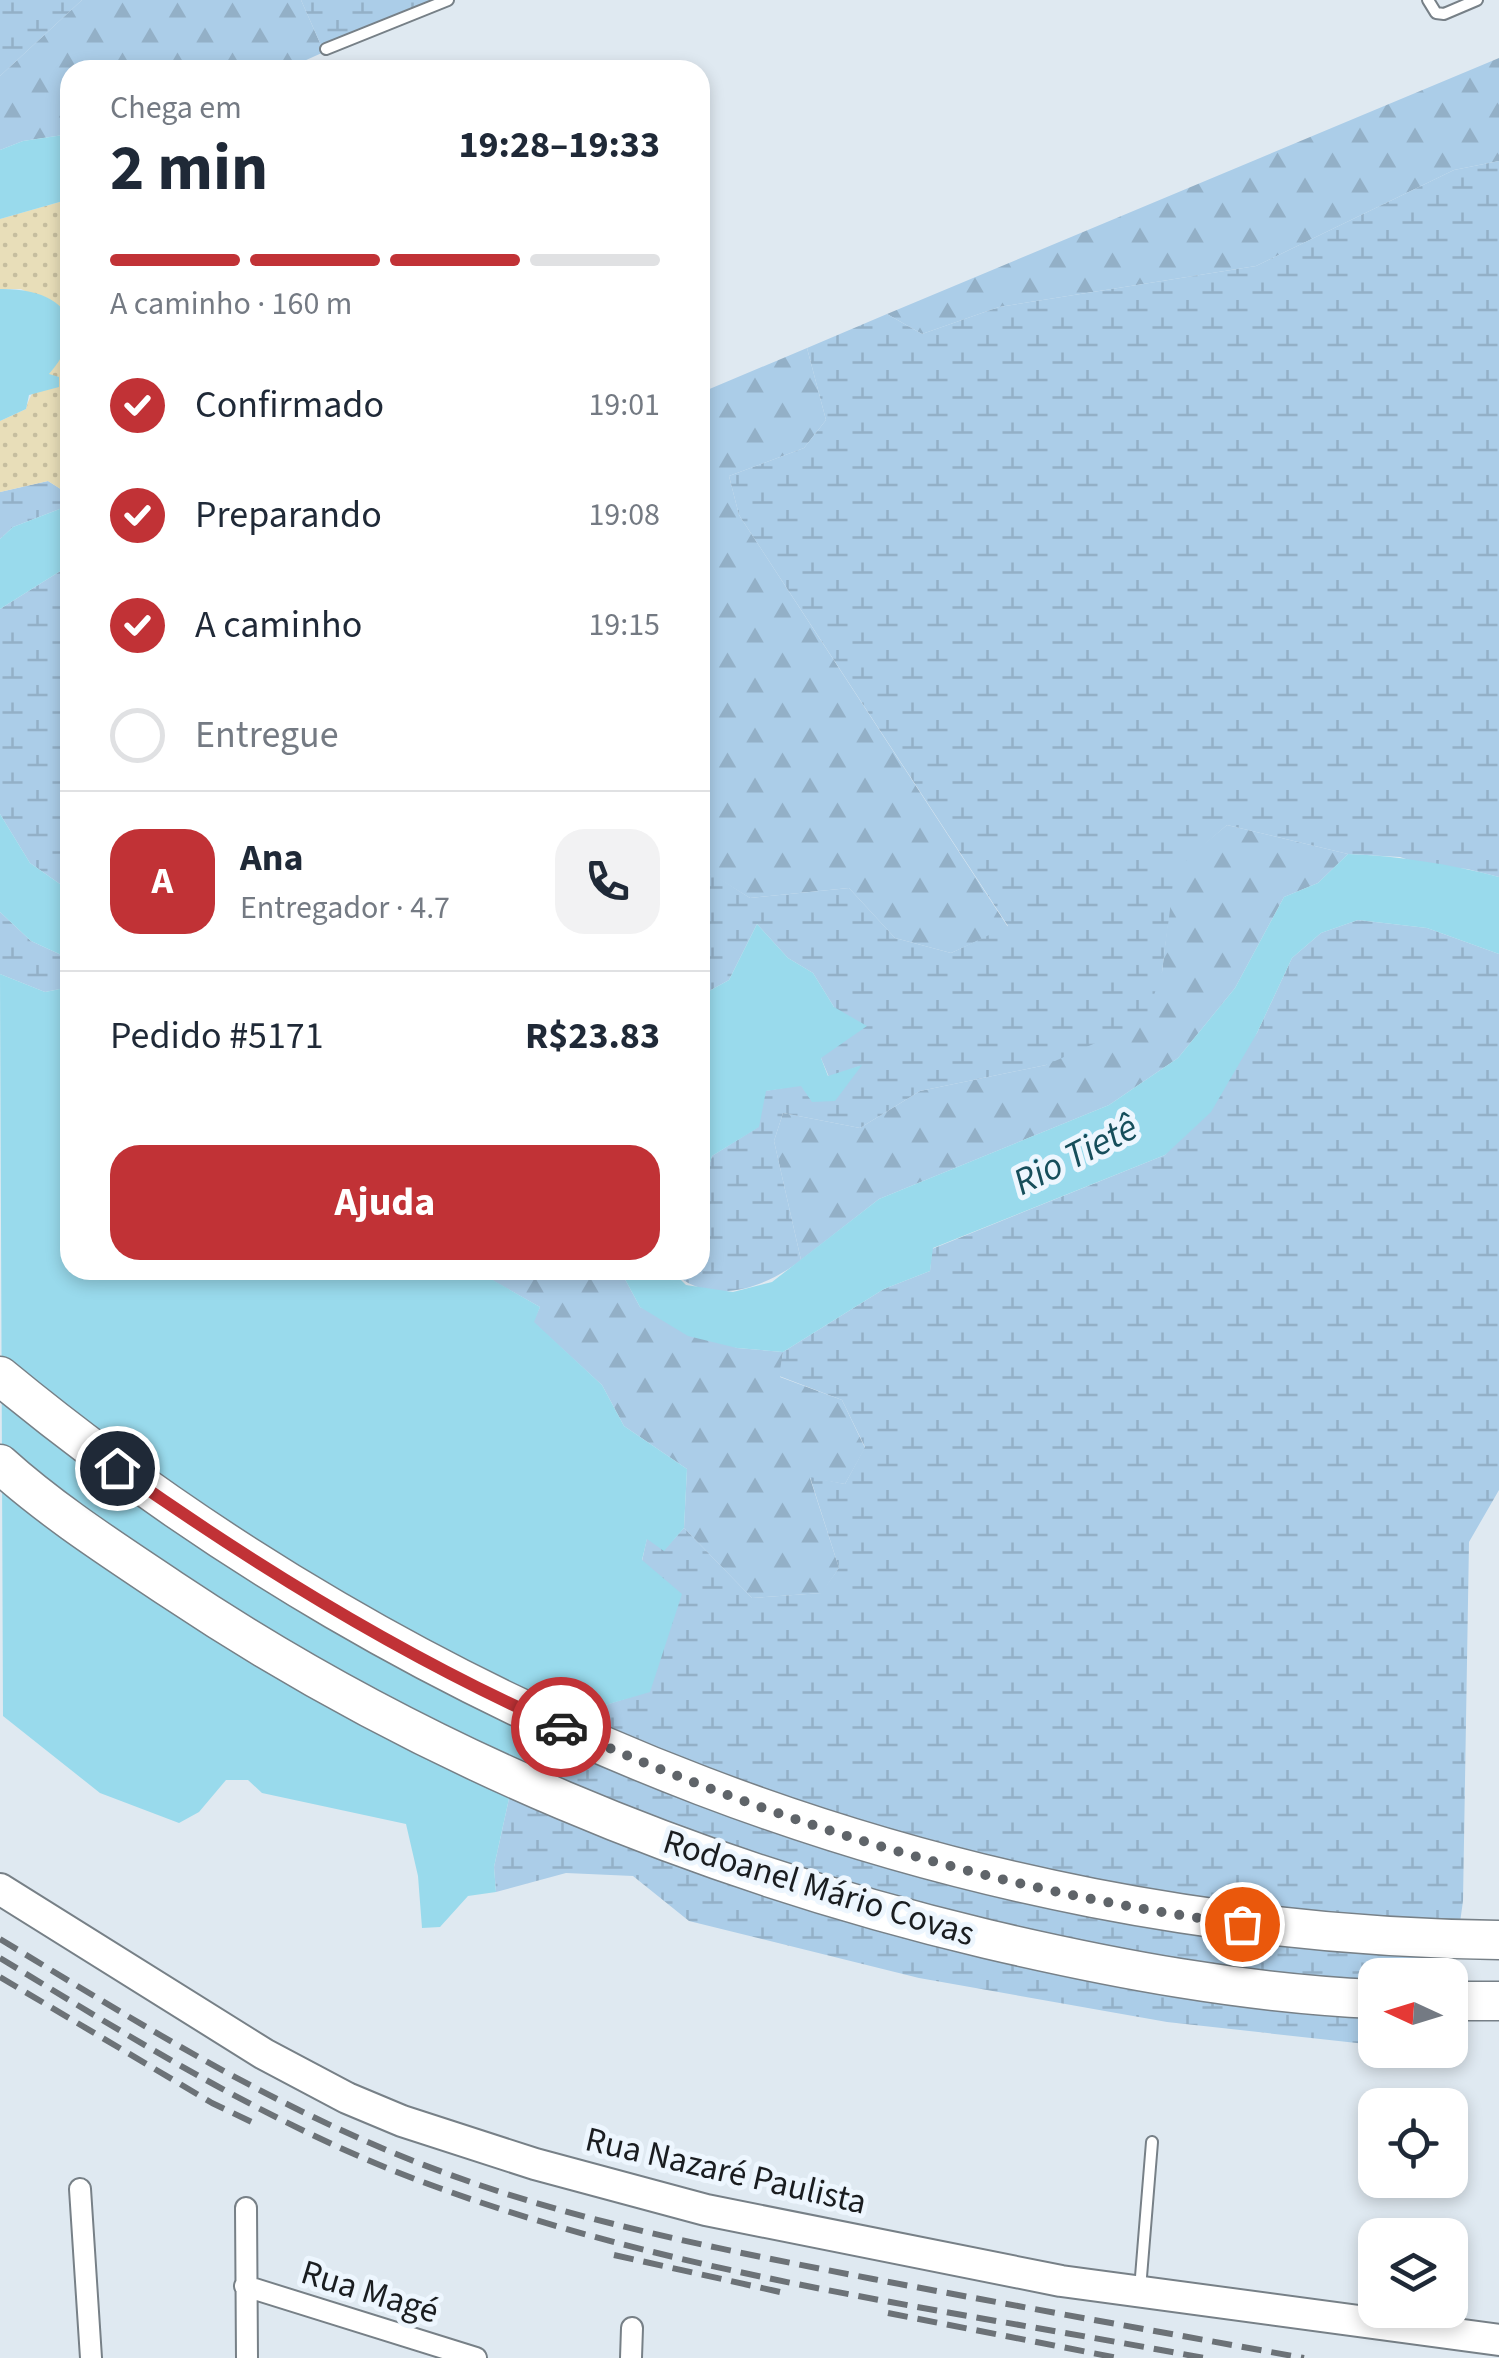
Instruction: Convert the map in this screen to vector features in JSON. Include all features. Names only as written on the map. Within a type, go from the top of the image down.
[{"type":"highway","name":"Rodoanel Mário Covas","points":[[0,1376],[168,1504],[294,1586],[493,1696],[689,1784],[887,1850],[1073,1894],[1307,1932],[1492,1937]]},
{"type":"highway","name":"Rodoanel Mário Covas","points":[[0,1464],[202,1610],[319,1679],[442,1746],[680,1848],[867,1910],[1104,1967],[1358,1998]]},
{"type":"highway","points":[[1468,2001],[1499,2001]]},
{"type":"main road","name":"Rua Nazaré Paulista","points":[[0,1889],[264,2054],[402,2121],[535,2164],[706,2210],[1139,2295],[1499,2340]]},
{"type":"street","points":[[80,2189],[91,2358]]},
{"type":"street","points":[[246,2208],[246,2358]]},
{"type":"street","name":"Rua Magé","points":[[245,2286],[476,2358]]},
{"type":"street","points":[[630,2358],[632,2328]]},
{"type":"lane","points":[[326,50],[448,0]]},
{"type":"lane","points":[[1428,0],[1436,13],[1444,14],[1477,0]]},
{"type":"lane","points":[[1139,2295],[1152,2142]]},
{"type":"green space","points":[[0,0],[82,0],[0,76]]},
{"type":"green space","points":[[82,0],[301,0],[324,52],[306,60],[60,60],[60,135],[23,141],[0,150],[0,76]]},
{"type":"green space","points":[[301,0],[443,0],[324,52]]},
{"type":"green space","points":[[1499,58],[1499,161],[1454,170],[1256,266],[999,307],[922,334],[887,314]]},
{"type":"green space","points":[[1499,161],[1499,877],[1424,865],[1400,857],[1348,854],[1227,825],[1175,870],[1162,972],[1145,1021],[1046,1065],[920,1091],[860,1128],[783,1113],[774,1141],[801,1260],[770,1279],[736,1290],[702,1289],[686,1282],[684,1280],[710,1280],[712,1156],[758,1127],[765,1091],[801,1085],[812,1101],[860,1066],[829,1077],[821,1058],[834,1007],[813,973],[788,958],[757,924],[729,980],[710,990],[711,873],[750,898],[849,888],[895,938],[951,953],[1008,926],[739,515],[729,476],[804,448],[826,420],[807,348],[887,314],[922,334],[999,307],[1256,266],[1454,170]]},
{"type":"green space","points":[[807,348],[826,420],[804,448],[729,476],[739,515],[1008,927],[951,953],[895,938],[849,888],[750,898],[710,876],[710,389]]},
{"type":"green space","points":[[48,481],[60,489],[60,509],[13,527],[0,539],[0,492]]},
{"type":"green space","points":[[60,571],[60,884],[30,863],[0,814],[0,609]]},
{"type":"green space","points":[[1227,825],[1348,854],[1318,883],[1284,897],[1235,988],[1178,1058],[1109,1105],[879,1199],[801,1260],[774,1141],[783,1113],[860,1128],[920,1091],[1046,1065],[1162,972],[1174,869]]},
{"type":"green space","points":[[0,912],[31,941],[60,954],[60,989],[45,992],[0,974]]},
{"type":"green space","points":[[1358,920],[1427,928],[1499,954],[1499,1490],[1469,1542],[1463,1901],[1455,1958],[1358,1958],[1358,2043],[1167,2022],[919,1978],[689,1921],[633,1876],[566,1873],[496,1892],[494,1867],[517,1762],[545,1753],[602,1706],[650,1691],[642,1561],[647,1538],[664,1550],[684,1528],[752,1598],[821,1593],[839,1568],[810,1477],[845,1484],[865,1447],[842,1400],[779,1376],[783,1352],[884,1289],[930,1271],[932,1249],[1165,1155],[1257,1033],[1292,958],[1321,933]]},
{"type":"green space","points":[[492,1280],[625,1280],[640,1307],[737,1348],[783,1352],[780,1377],[842,1400],[865,1448],[845,1484],[810,1478],[839,1568],[822,1593],[752,1598],[684,1528],[687,1469],[624,1426],[602,1385],[533,1322],[540,1307]]},
{"type":"sand","points":[[60,202],[60,308],[21,289],[0,289],[0,219]]},
{"type":"sand","points":[[60,358],[60,489],[48,481],[0,492],[0,421],[26,409],[35,389]]},
{"type":"water","points":[[60,135],[60,202],[0,219],[0,150],[23,141]]},
{"type":"water","points":[[0,289],[39,294],[60,307],[60,359],[49,374],[59,377],[59,387],[29,395],[26,409],[0,421]]},
{"type":"water","points":[[60,509],[60,571],[0,609],[0,539],[13,527]]},
{"type":"water","points":[[0,814],[30,863],[60,884],[60,954],[31,941],[0,912]]},
{"type":"water","name":"Rio Tietê","points":[[1348,854],[1424,861],[1499,877],[1499,954],[1427,928],[1358,920],[1321,933],[1292,958],[1257,1033],[1211,1112],[1165,1155],[933,1248],[930,1271],[884,1289],[783,1352],[737,1348],[688,1336],[640,1307],[625,1280],[681,1280],[686,1285],[733,1292],[772,1282],[879,1199],[1109,1105],[1178,1058],[1235,988],[1284,897],[1318,883]]},
{"type":"water","points":[[757,924],[788,958],[813,973],[834,1007],[867,1026],[821,1058],[828,1076],[862,1065],[835,1101],[812,1102],[801,1086],[766,1091],[759,1127],[712,1156],[710,1163],[710,990],[729,980]]},
{"type":"water","points":[[0,974],[45,992],[60,989],[60,1280],[493,1280],[540,1307],[534,1322],[602,1385],[624,1426],[687,1469],[684,1528],[664,1551],[647,1539],[642,1560],[682,1594],[650,1692],[602,1706],[545,1753],[517,1762],[494,1867],[496,1892],[468,1896],[440,1927],[422,1928],[418,1876],[406,1824],[262,1793],[248,1780],[226,1780],[199,1812],[179,1823],[100,1793],[3,1716]]},
{"type":"railway","points":[[0,1939],[163,2037],[274,2097],[388,2151],[500,2192],[605,2222],[766,2258],[1304,2358]]},
{"type":"railway","points":[[0,1958],[161,2055],[326,2142],[442,2189],[534,2220],[628,2246],[819,2288],[1204,2358]]},
{"type":"railway","points":[[0,1977],[212,2103],[258,2125]]},
{"type":"railway","points":[[614,2255],[780,2292]]},
{"type":"railway","points":[[888,2313],[1118,2358]]},
{"type":"way so far","points":[[561,1727],[689,1784],[887,1850],[984,1876],[1242,1924]]},
{"type":"route","points":[[117,1468],[260,1566],[378,1636],[561,1727]]}]
